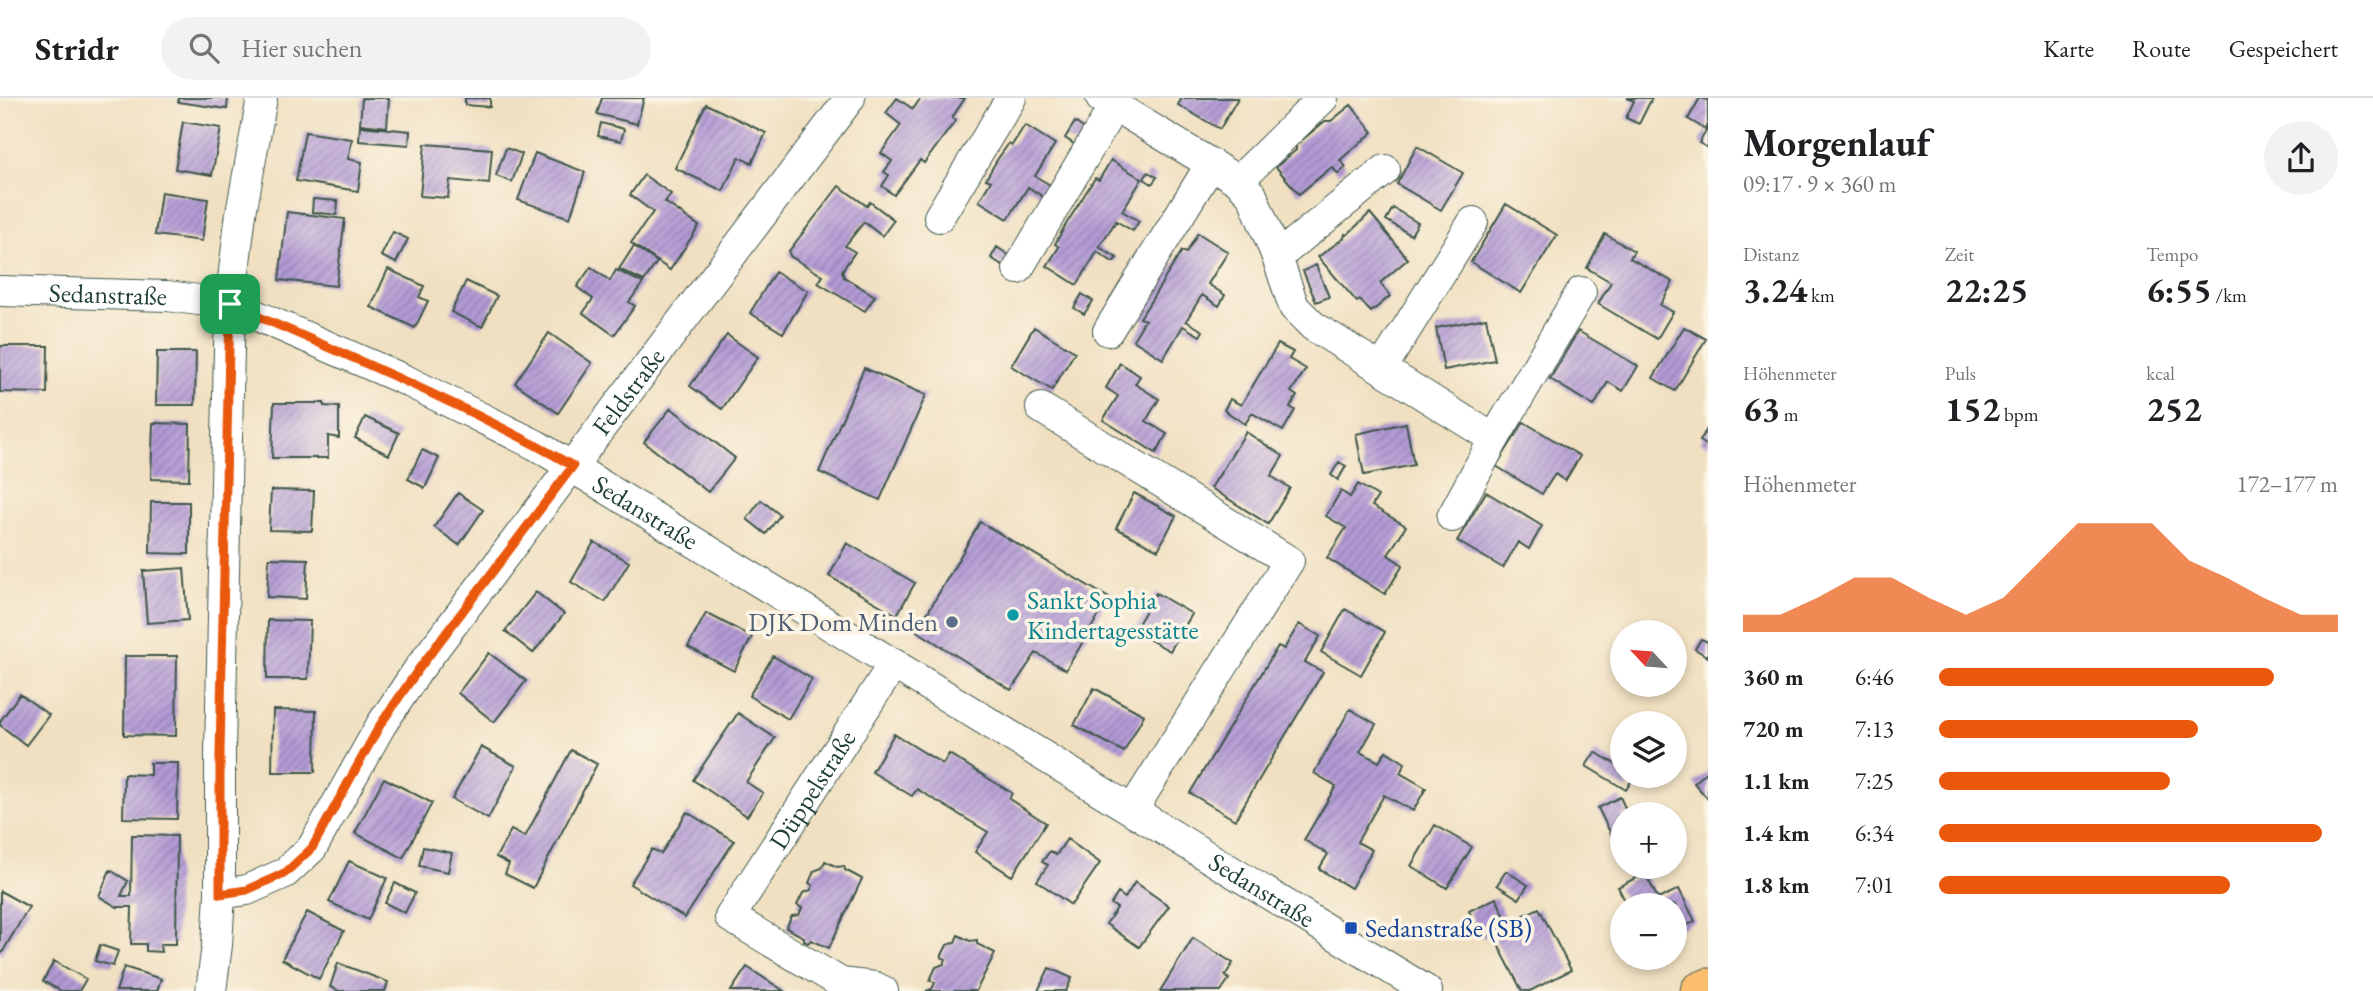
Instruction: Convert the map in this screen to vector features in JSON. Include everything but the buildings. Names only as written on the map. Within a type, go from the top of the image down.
[{"type":"main road","points":[[1699,991],[1708,987]]},
{"type":"street","points":[[211,991],[220,894],[220,752],[230,304],[241,213],[262,98]]},
{"type":"street","name":"Feldstraße","points":[[220,894],[247,890],[285,873],[312,848],[380,725],[418,670],[850,98]]},
{"type":"street","points":[[939,217],[1011,98]]},
{"type":"street","points":[[1238,181],[1323,98]]},
{"type":"street","points":[[1018,269],[1107,102],[1238,181],[1252,195],[1294,307],[1313,326],[1494,439]]},
{"type":"street","points":[[1108,331],[1211,164]]},
{"type":"street","points":[[1277,257],[1385,170]]},
{"type":"street","points":[[1382,369],[1472,222]]},
{"type":"street","name":"Sedanstraße","points":[[0,291],[167,296],[230,304],[405,380],[536,444],[1427,991]]},
{"type":"street","points":[[1452,517],[1494,439],[1581,292]]},
{"type":"street","points":[[1041,408],[1289,561],[1133,809]]},
{"type":"street","name":"Düppelstraße","points":[[883,991],[876,987],[841,983],[730,918],[894,663]]},
{"type":"place","name":"Sankt Sophia Kindertagesstätte","points":[[1013,615]]},
{"type":"place","name":"DJK Dom Minden","points":[[952,622]]},
{"type":"place","name":"Sedanstraße (SB)","points":[[1351,928]]},
{"type":"route","points":[[230,304],[405,380],[536,444],[573,466],[418,670],[380,725],[312,848],[285,873],[247,890],[220,894],[220,752],[230,304]]}]
